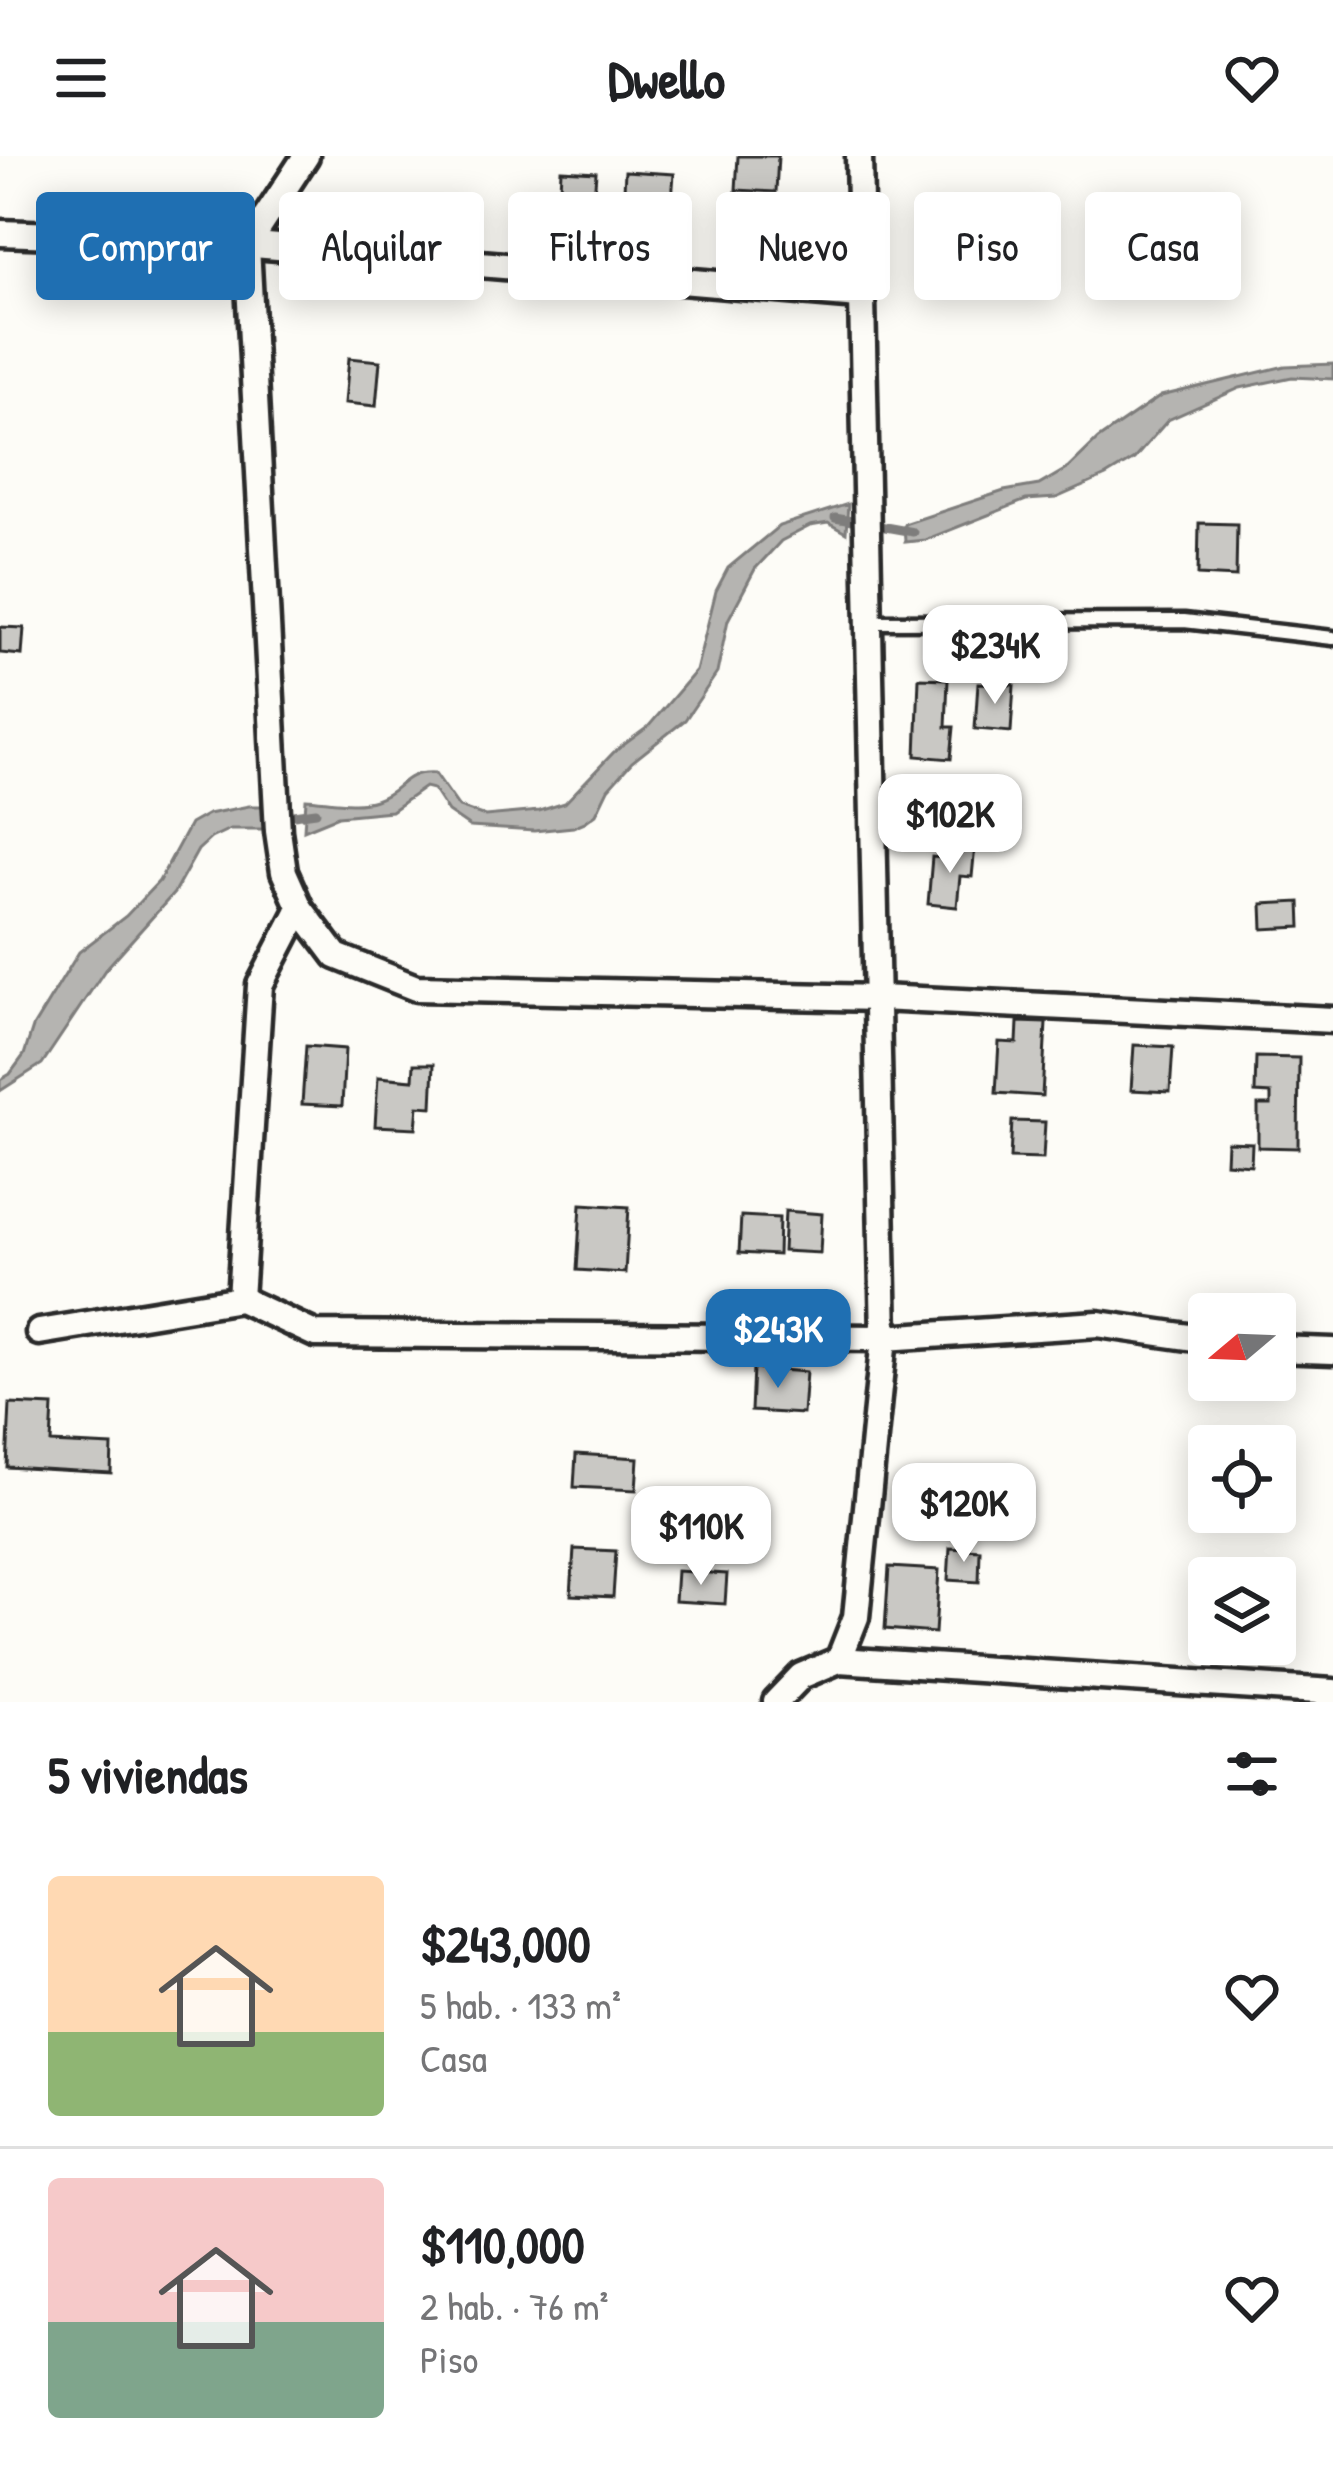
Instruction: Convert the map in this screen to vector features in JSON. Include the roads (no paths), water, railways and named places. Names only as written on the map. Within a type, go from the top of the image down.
[{"type":"street","points":[[255,233],[307,156]]},
{"type":"street","points":[[860,156],[860,192]]},
{"type":"street","points":[[0,233],[36,234]]},
{"type":"street","points":[[255,246],[716,284]]},
{"type":"street","points":[[250,300],[277,820],[284,872],[300,908],[336,956],[416,988],[879,998],[1333,1020]]},
{"type":"street","points":[[839,1660],[856,1617],[884,1338],[860,300]]},
{"type":"street","points":[[240,1299],[260,985],[300,908]]},
{"type":"street","points":[[39,1332],[240,1299],[315,1334],[884,1338],[1098,1324],[1188,1337]]},
{"type":"street","points":[[1296,1350],[1333,1351]]},
{"type":"street","points":[[776,1702],[801,1676],[839,1660],[1333,1692]]},
{"type":"lane","points":[[871,622],[1184,621],[1333,638]]},
{"type":"waterway","points":[[835,518],[913,532]]},
{"type":"waterway","points":[[279,817],[316,812]]}]
